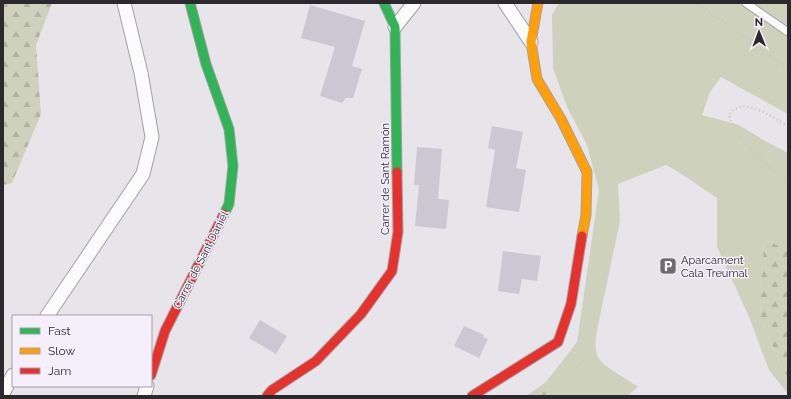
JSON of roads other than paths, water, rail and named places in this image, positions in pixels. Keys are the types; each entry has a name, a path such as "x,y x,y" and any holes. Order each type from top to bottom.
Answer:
{"street":[{"path":"48,315 142,174 152,137 141,73 124,3"},
{"name":"Carrer de Sant Daniel","path":"152,372 165,331 229,204 233,166 229,129 206,64 190,3"},
{"path":"384,3 395,27 414,3"},
{"path":"506,3 531,42"},
{"path":"472,396 558,342 571,304 586,214 587,172 561,119 537,79 531,42 538,3"},
{"name":"Carrer de Sant Ramón","path":"267,396 272,390 316,361 361,314 392,271 398,232 395,27"},
{"path":"3,393 12,377"}],"lane":[{"path":"746,3 788,32"}],"place":[{"name":"Aparcament Cala Treumal","path":"668,266"}]}
